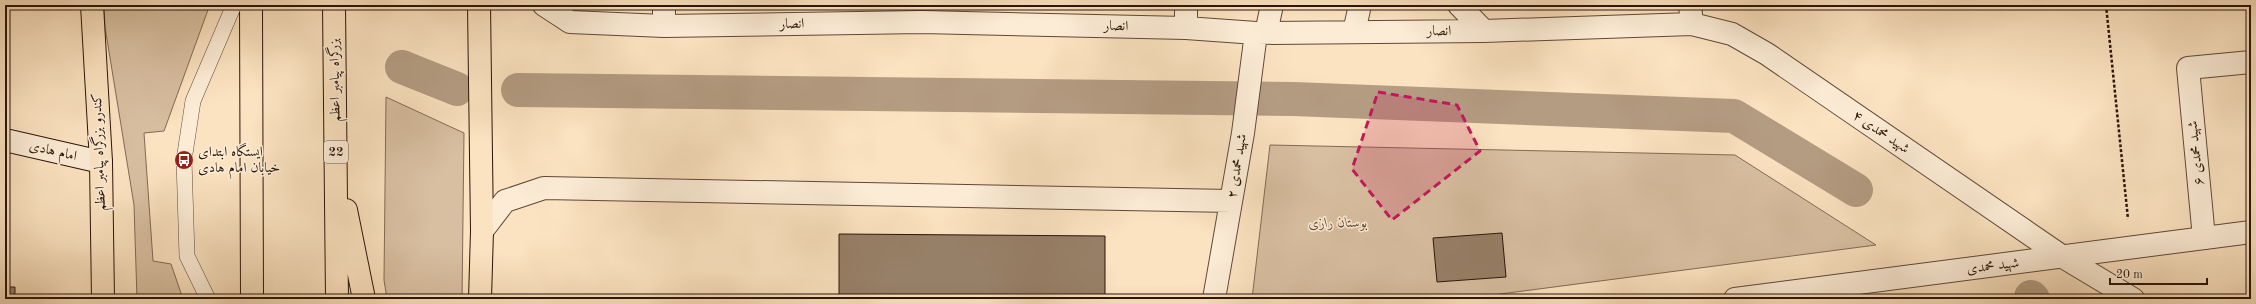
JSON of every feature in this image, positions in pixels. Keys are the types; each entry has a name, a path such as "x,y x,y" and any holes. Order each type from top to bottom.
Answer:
{"highway":[{"name":"کندرو بزرگراه پیامبر اعظم","path":"92,5 101,162 103,299"},
{"path":"251,5 252,299"},
{"name":"بزرگراه پیامبر اعظم","path":"334,5 337,299"},
{"path":"479,5 482,231 480,299"},
{"path":"336,156 364,299"}],"street":[{"name":"انصار","path":"544,5 570,22 664,15 922,14 1261,33 1484,31 1691,14"},
{"path":"1186,5 1186,28"},
{"name":"شهید محمدی ۲","path":"1214,299 1251,72 1261,33 1272,5"},
{"path":"1354,32 1360,5"},
{"path":"1458,5 1484,31"},
{"name":"شهید محمدی ۴","path":"1691,14 1732,34 1767,54 2063,257 2133,299"},
{"name":"شهید محمدی ۶","path":"2204,238 2188,68 2251,62"},
{"name":"امام هادی","path":"5,140 101,162"},
{"path":"482,231 506,201 544,188 1231,201"},
{"name":"شهید محمدی","path":"1735,299 1817,294 2063,257 2251,232"}],"lane":[{"path":"208,299 188,256 184,160 193,101 234,5"}],"path":[{"path":"2106,5 2131,248"}],"highlighted area":[{"path":"1378,92 1457,105 1480,151 1392,220 1352,169"}],"green space":[{"path":"104,5 203,5 209,7 164,131 144,133 153,261 171,264 183,299 137,299 134,205 105,27"},
{"path":"386,97 464,133 462,299 387,299 384,280"},
{"name":"بوستان رازی","path":"1270,145 1735,155 1876,245 1462,299 1252,299"}],"building":[{"path":"1502,233 1506,277 1437,282 1433,238"},
{"path":"839,234 1105,236 1105,299 839,299"},
{"path":"5,287 15,287 15,299 5,299"}],"waterway":[{"path":"402,67 457,89"},
{"path":"518,90 1293,99 1734,116 1856,190"}],"place":[{"name":"ایستگاه ابتدای خیابان امام هادی","path":"184,160"}]}
